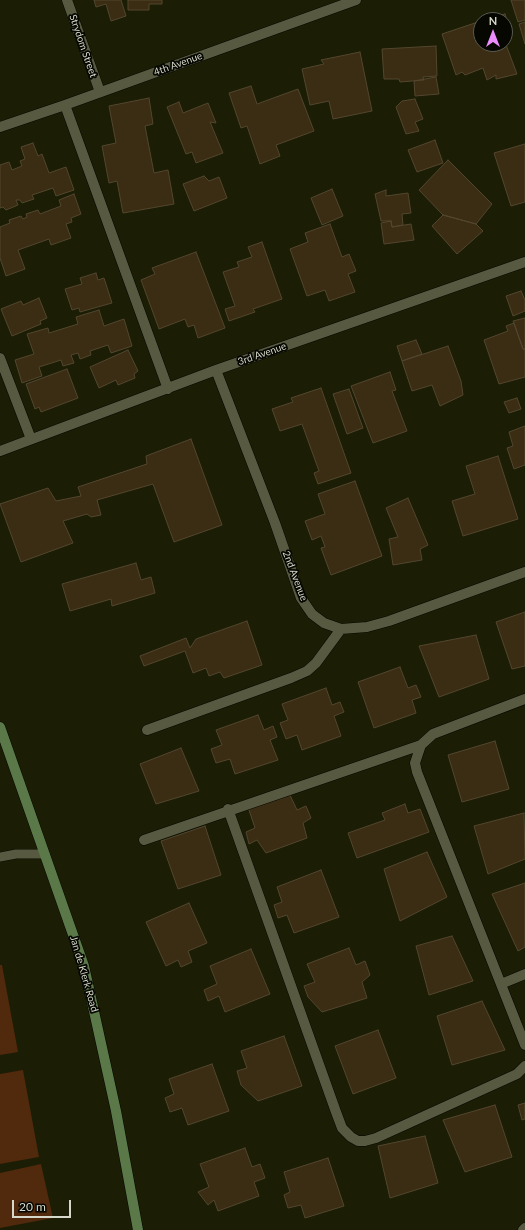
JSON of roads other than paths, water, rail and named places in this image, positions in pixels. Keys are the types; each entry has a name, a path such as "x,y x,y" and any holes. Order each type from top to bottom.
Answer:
{"street":[{"name":"Strydom Street","path":"67,0 100,92"},
{"name":"4th Avenue","path":"0,127 65,106 356,0"},
{"path":"65,106 168,389"},
{"name":"3rd Avenue","path":"0,451 216,370 525,262"},
{"path":"0,358 31,439"},
{"name":"2nd Avenue","path":"216,370 275,523 301,598 317,618 331,626 341,629 367,628 525,572"},
{"path":"147,730 307,671 316,663 341,629"},
{"path":"144,840 228,809 421,744 433,734 525,699"},
{"name":"Jan de Klerk Road","path":"0,727 84,966 116,1111 138,1230"},
{"path":"421,744 415,763 416,772 525,1046"},
{"path":"228,809 336,1112 342,1128 351,1138 358,1141 376,1138 517,1074 525,1066"},
{"path":"501,984 525,974"}],"lane":[{"path":"0,857 16,854 45,854"}]}
